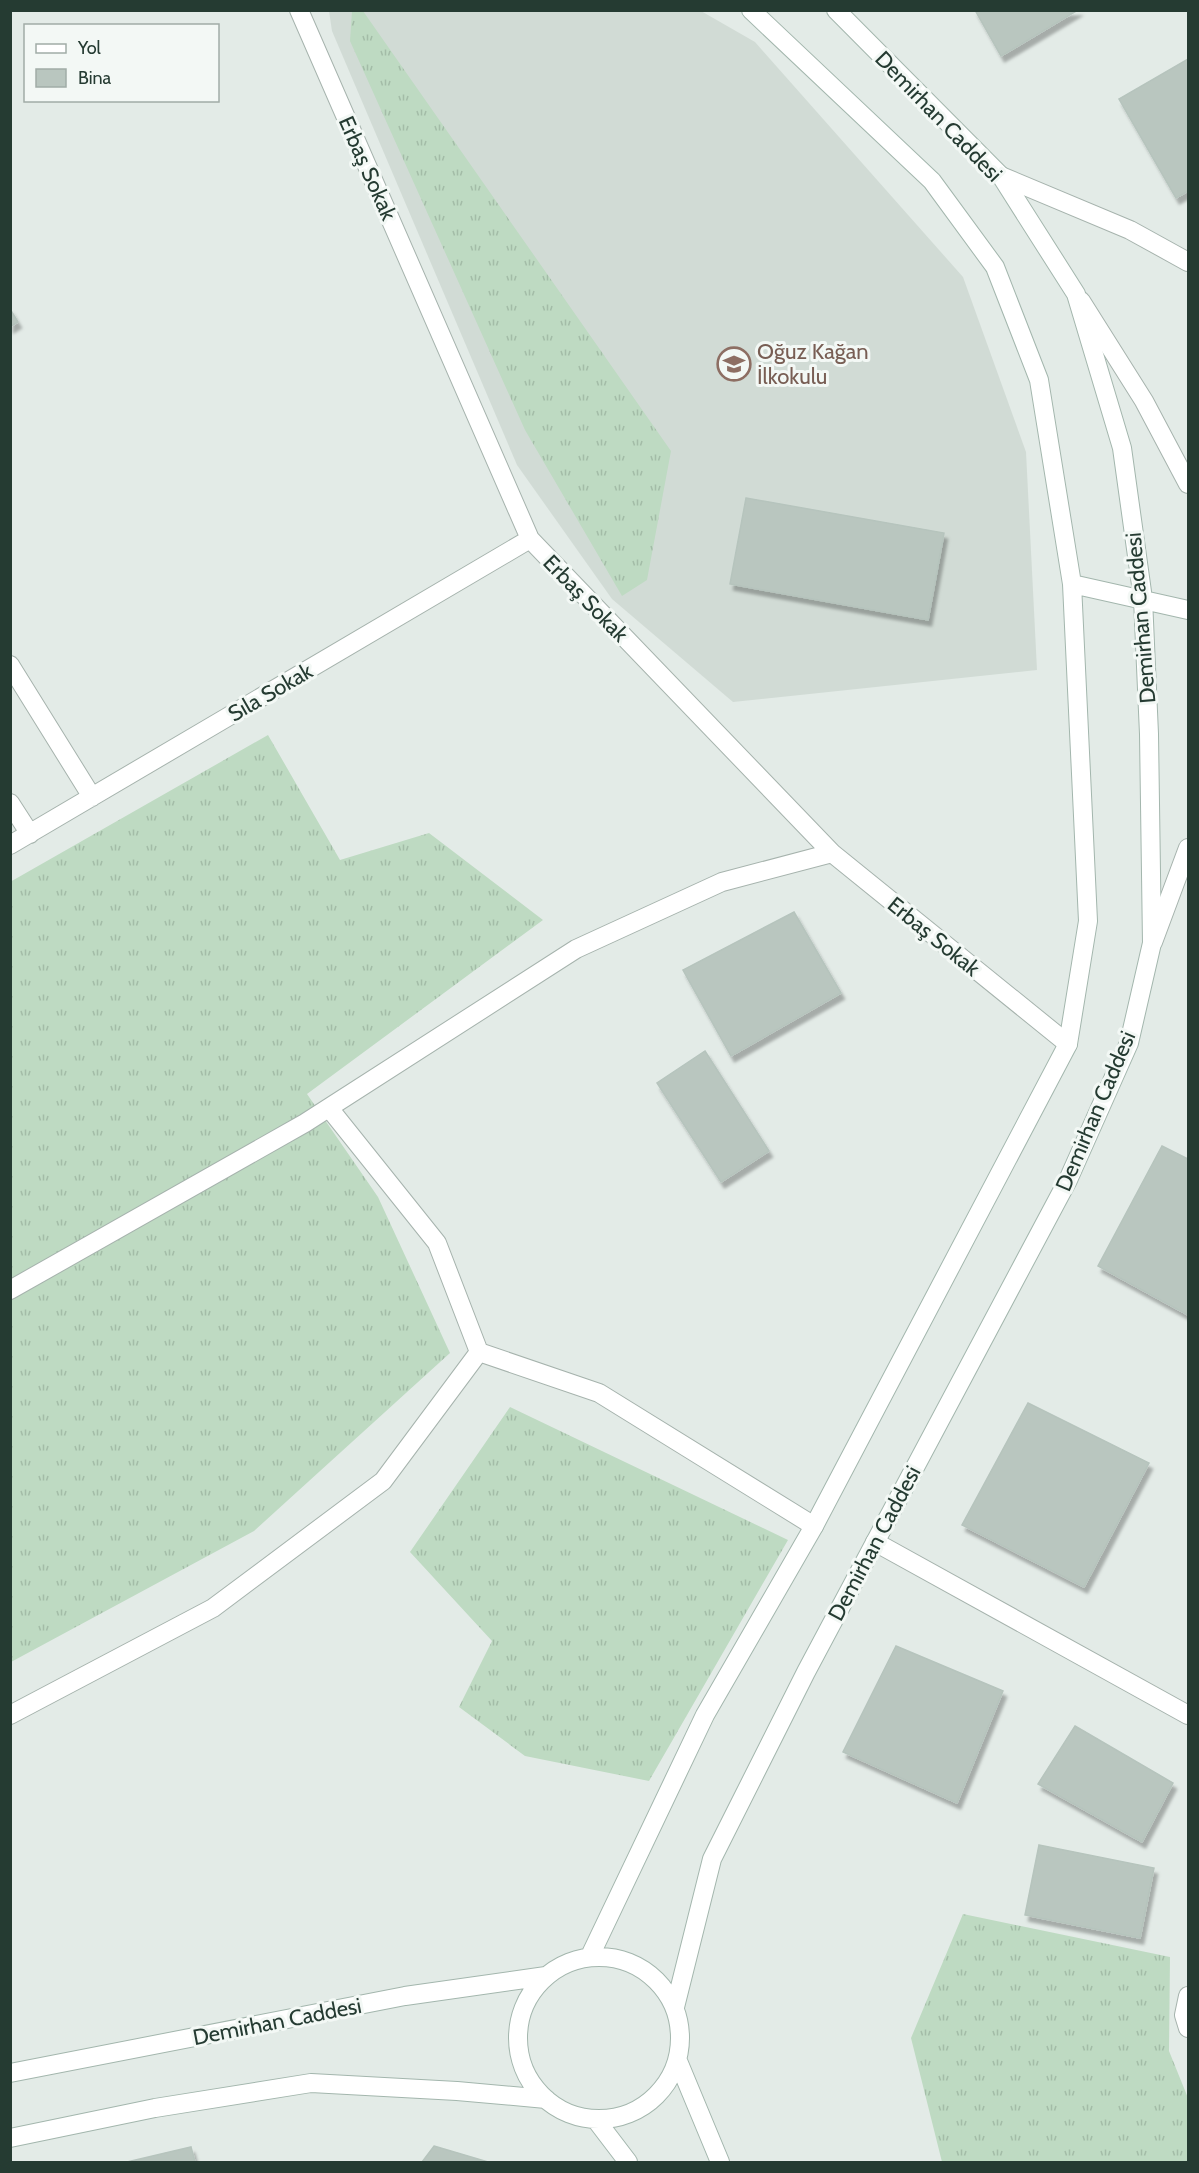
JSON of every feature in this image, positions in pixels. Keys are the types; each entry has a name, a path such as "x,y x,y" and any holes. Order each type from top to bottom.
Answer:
{"main road":[{"name":"Erbaş Sokak","path":"299,10 530,539 832,853 1068,1044"},
{"path":"590,1956 705,1714 814,1526 1068,1044 1088,921 1071,584 1040,380 995,267 932,181 751,10"},
{"name":"Demirhan Caddesi","path":"675,2007 712,1858 806,1672 1068,1180 1129,1043 1152,943 1149,734 1143,599 1122,448 1076,294 1001,176 836,10"},
{"path":"1001,176 1130,230 1188,262"},
{"path":"1076,294 1144,401 1188,484"},
{"name":"Sıla Sokak","path":"10,845 530,539"},
{"path":"1071,584 1188,610"},
{"path":"10,665 92,796"},
{"path":"10,803 30,834"},
{"path":"1152,943 1188,849"},
{"path":"10,1290 305,1123 576,949 722,882 832,853"},
{"path":"329,1108 437,1244 479,1352 599,1393 814,1526"},
{"path":"10,1715 213,1608 382,1481 479,1352"},
{"path":"875,1542 1188,1715"},
{"path":"590,1956 616,1957 641,1967 662,1984 675,2007 681,2034 678,2061 666,2085 647,2104 622,2116 596,2120 569,2114 546,2099 528,2078 519,2052 519,2024 528,1997 546,1976 566,1963 590,1956"},
{"name":"Demirhan Caddesi","path":"10,2073 405,1996 546,1976"},
{"path":"1188,1996 1184,2015 1188,2028"},
{"path":"678,2061 720,2163"},
{"path":"10,2138 154,2108 311,2082 546,2099"},
{"path":"596,2120 628,2163"}],"shaded area":[{"name":"Oğuz Kağan İlkokulu","path":"329,11 701,11 755,42 963,277 1026,452 1037,670 733,702 612,599 517,465 332,31"}],"green space":[{"path":"352,11 363,11 671,451 647,580 622,596 525,430 350,41"},
{"path":"268,735 340,860 429,833 543,920 307,1094 378,1197 450,1353 254,1531 11,1662 10,882"},
{"path":"510,1407 788,1540 649,1781 525,1756 459,1707 492,1641 410,1552"},
{"path":"963,1914 1170,1957 1169,2051 1188,2098 1188,2162 942,2162 911,2038"}],"building":[{"path":"975,10 1078,10 1001,56"},
{"path":"1188,59 1188,191 1176,198 1119,99"},
{"path":"10,309 18,322 10,327"},
{"path":"746,498 944,533 928,620 730,584"},
{"path":"794,912 841,993 731,1056 683,970"},
{"path":"705,1051 769,1151 721,1182 657,1083"},
{"path":"1162,1146 1188,1159 1188,1315 1098,1266"},
{"path":"1028,1403 1149,1463 1084,1587 962,1525"},
{"path":"896,1646 1003,1691 957,1803 843,1752"},
{"path":"1075,1726 1173,1783 1142,1842 1038,1784"},
{"path":"1039,1845 1154,1868 1140,1938 1025,1915"},
{"path":"434,2146 488,2162 422,2162"},
{"path":"191,2147 195,2162 127,2162"}],"place":[{"name":"Oğuz Kağan İlkokulu","path":"734,364"}]}
